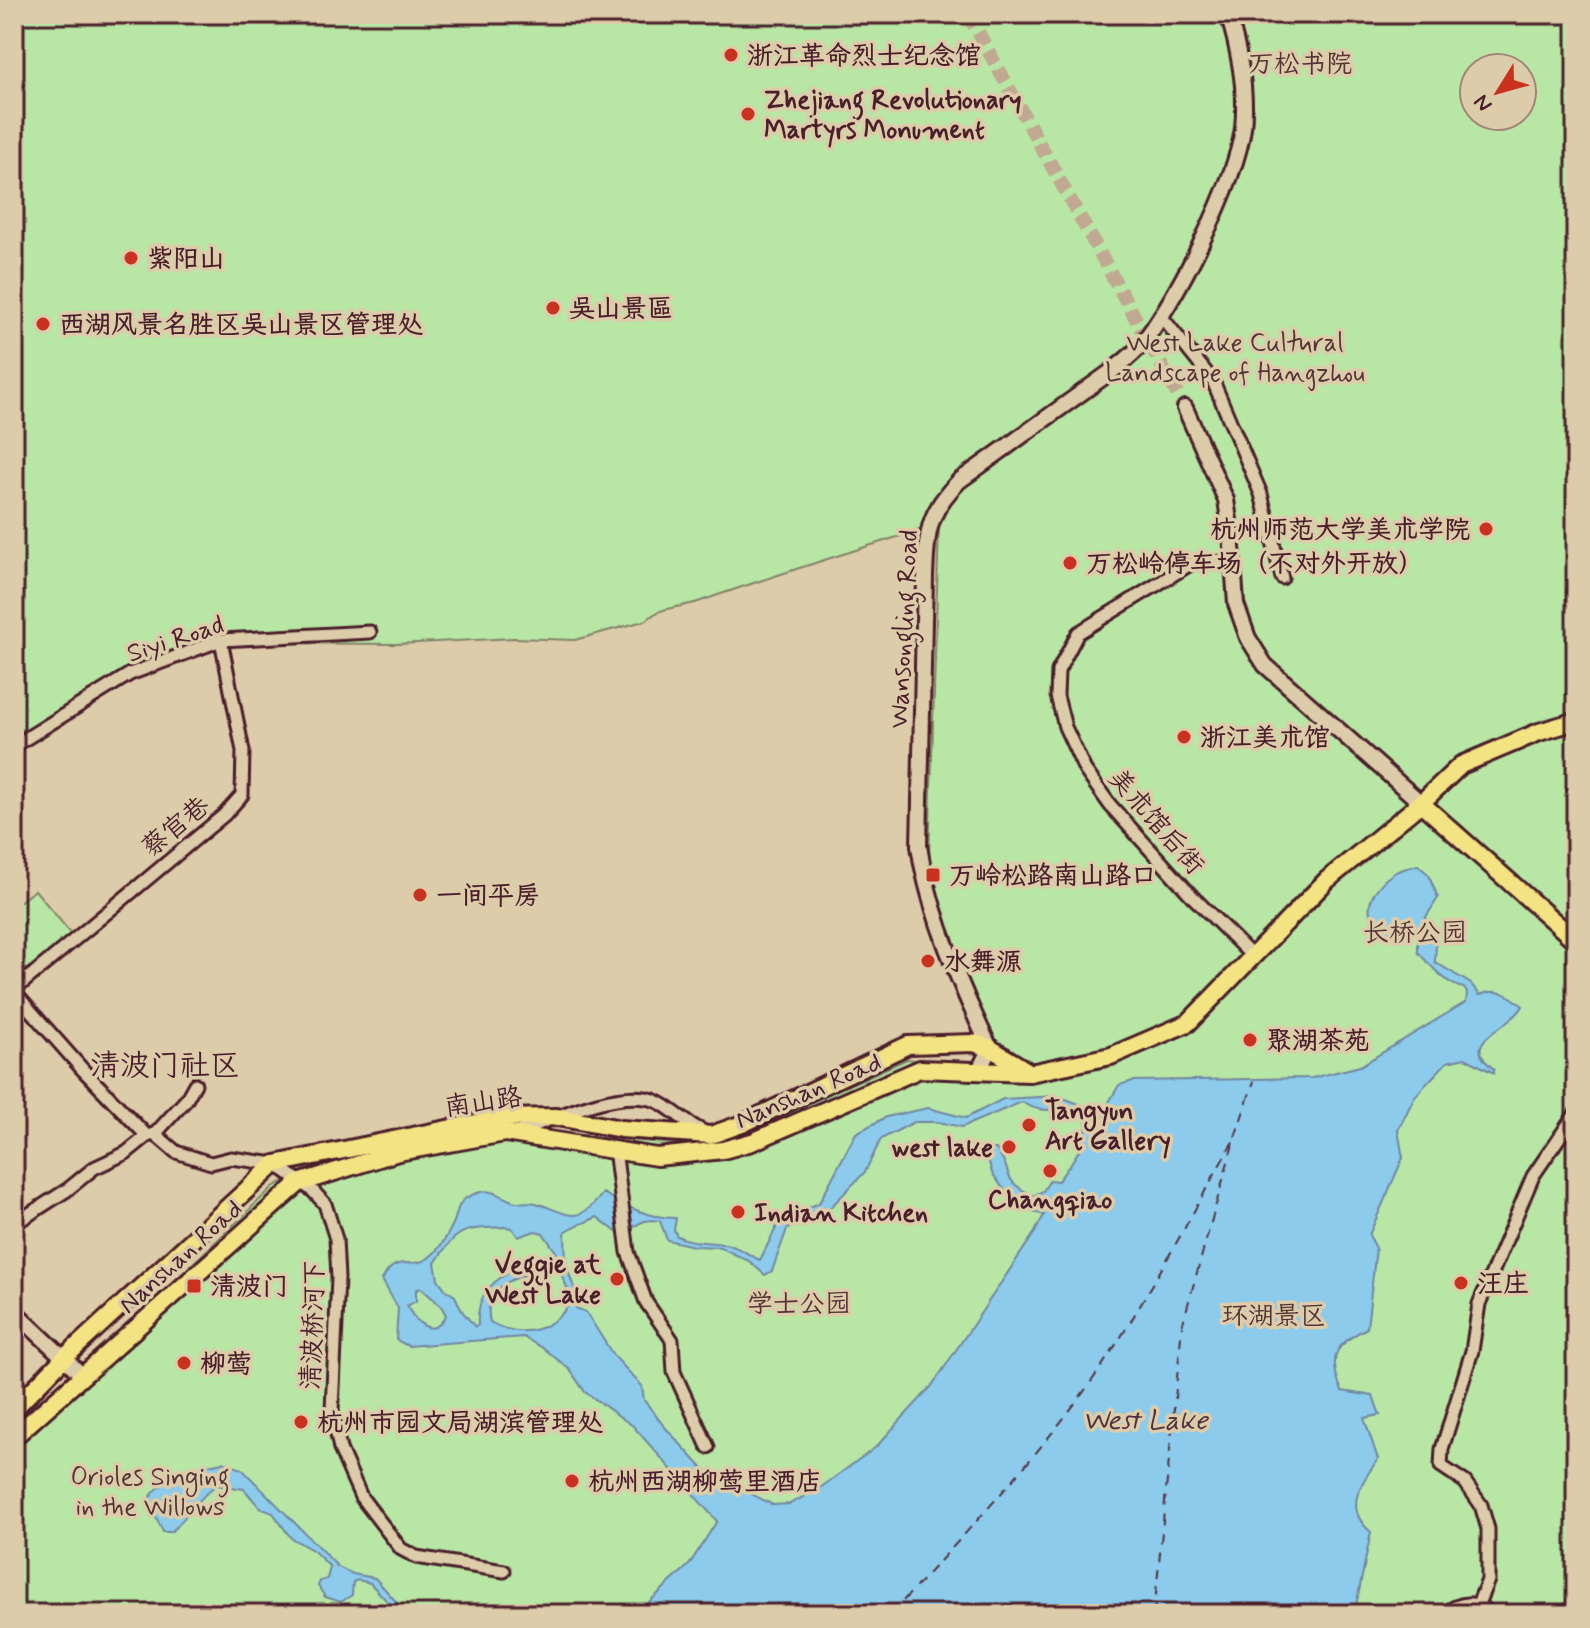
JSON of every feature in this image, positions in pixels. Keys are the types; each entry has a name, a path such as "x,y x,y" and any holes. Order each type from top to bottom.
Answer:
{"main road":[{"name":"Nanshan Road","path":"14,1437 299,1183 398,1152 505,1133 657,1157 723,1150 752,1142 920,1069 1030,1073 1111,1056 1188,1023 1327,880 1421,803 1461,765 1539,732 1576,721"},
{"path":"1421,803 1576,941"},
{"name":"南山路","path":"275,1164 501,1118 557,1117 621,1129 711,1135 742,1124 908,1045 974,1043 990,1048 1030,1073"},
{"path":"14,1409 64,1358 275,1164"}],"street":[{"name":"Wansongling Road","path":"990,1048 969,1004 932,903 919,846 925,576 929,532 934,512 959,481 1116,368 1137,350 1161,316 1208,224 1240,144 1244,114 1241,81 1235,36 1228,14"},
{"path":"1161,316 1213,381 1261,494 1282,578"},
{"path":"1185,408 1226,500 1236,604 1248,638 1265,665 1421,803"},
{"name":"美术馆后街","path":"1232,562 1192,563 1078,633 1058,671 1057,696 1065,727 1085,770 1110,805 1192,896 1253,957"},
{"name":"Siyi Road","path":"14,746 130,674 221,640 370,632"},
{"name":"蔡官巷","path":"14,991 224,815 242,795 243,751 221,640"},
{"path":"14,991 84,1071 151,1135 176,1152 211,1163 231,1158 275,1164"},
{"path":"979,1070 990,1048"},
{"path":"14,1224 67,1190 94,1168 126,1153 151,1135 186,1100 195,1084"},
{"path":"514,1134 557,1117 633,1096 656,1101 687,1124 711,1135"},
{"path":"1478,1604 1488,1580 1488,1529 1481,1505 1465,1482 1441,1466 1442,1449 1472,1351 1479,1304 1533,1176 1576,1113"},
{"path":"615,1149 628,1252 646,1302 672,1340 674,1372 708,1447"},
{"name":"清波桥河下","path":"275,1164 312,1190 325,1204 336,1239 338,1278 332,1410 340,1449 361,1497 401,1549 416,1557 504,1571"},
{"path":"14,1311 83,1376"},
{"path":"1444,1614 1455,1606 1478,1604 1490,1614"}],"green space":[{"name":"West Lake Cultural Landscape of Hangzhou","path":"14,14 1576,14 1576,1614 14,1614 14,1434 273,1187 316,1163 492,1127 695,1146 725,1140 907,1059 1003,1071 969,995 942,915 929,856 939,524 698,602 664,610 647,620 575,640 514,638 397,644 247,643 203,646 152,663 14,749"},
{"path":"35,890 73,936 16,984 14,906"}],"water":[{"name":"West Lake","path":"1418,865 1429,875 1438,898 1421,925 1436,945 1435,962 1471,984 1480,995 1503,993 1523,1006 1483,1042 1480,1050 1494,1073 1465,1058 1447,1062 1415,1096 1398,1130 1403,1158 1369,1235 1376,1248 1367,1328 1341,1346 1335,1360 1342,1391 1373,1396 1380,1415 1364,1418 1378,1459 1357,1496 1357,1514 1371,1532 1355,1611 1335,1610 1333,1614 636,1614 689,1565 717,1521 633,1426 585,1392 570,1370 546,1350 523,1337 408,1346 396,1340 398,1308 382,1280 393,1266 418,1262 432,1255 455,1221 460,1203 480,1192 490,1192 515,1202 536,1203 572,1215 586,1210 603,1193 638,1211 676,1218 674,1230 677,1236 729,1245 760,1260 783,1214 795,1214 819,1203 856,1133 886,1117 928,1108 966,1118 1003,1099 1058,1096 1082,1105 1099,1119 1119,1085 1133,1081 1312,1078 1360,1066 1466,1002 1464,988 1446,979 1418,952 1418,932 1413,923 1399,937 1385,932 1372,918 1372,897 1382,883 1394,873","holes":["1022,1102 1043,1110 1080,1109 1087,1127 1081,1146 1058,1181 1050,1180 1043,1191 1033,1196 1011,1179 996,1149 985,1149 992,1173 1015,1205 1044,1215 932,1386 876,1447 820,1488 790,1504 773,1505 703,1469 644,1400 642,1386 613,1355 586,1312 576,1308 577,1296 566,1265 565,1232 597,1217 619,1234 642,1222 660,1221 667,1240 694,1246 720,1247 749,1261 765,1275 772,1271 787,1229 828,1210 865,1172 881,1139 914,1122 938,1122 962,1127","512,1228 518,1237 535,1231 543,1233 558,1255 554,1262 512,1271 491,1286 483,1297 475,1327 455,1296 438,1279 435,1263 456,1237 470,1230","548,1268 559,1269 572,1299 557,1319 537,1329 514,1330 490,1322 491,1299 497,1290 515,1278","421,1288 441,1306 446,1315 436,1327 430,1328 420,1323 407,1306 416,1301 416,1290"]},
{"path":"223,1462 242,1469 338,1567 353,1574 375,1578 407,1614 399,1614 370,1583 358,1580 353,1582 352,1595 341,1602 325,1597 318,1586 320,1581 327,1579 330,1567 314,1551 291,1538 273,1513 260,1508 244,1489 216,1485 171,1532 163,1532 148,1500 155,1491 181,1473"}],"ferry route":[{"path":"1235,1137 1254,1081"},
{"path":"891,1614 1021,1470 1093,1379 1149,1290 1235,1138"},
{"path":"1154,1614 1182,1326 1233,1144"}],"tunnel":[{"path":"968,14 1185,408"}],"place":[{"name":"浙江革命烈士纪念馆","path":"731,55"},
{"name":"Zhejiang Revolutionary Martyrs Monument","path":"748,114"},
{"name":"紫阳山","path":"131,258"},
{"name":"吳山景區","path":"553,308"},
{"name":"西湖风景名胜区吴山景区管理处","path":"43,324"},
{"name":"杭州师范大学美术学院","path":"1486,529"},
{"name":"万松岭停车场（不对外开放）","path":"1070,563"},
{"name":"浙江美术馆","path":"1184,737"},
{"name":"万岭松路南山路口","path":"933,875"},
{"name":"一间平房","path":"420,895"},
{"name":"水舞源","path":"928,961"},
{"name":"聚湖茶苑","path":"1250,1040"},
{"name":"Tangyun Art Gallery","path":"1029,1125"},
{"name":"west lake","path":"1009,1147"},
{"name":"Changqiao","path":"1050,1171"},
{"name":"Indian Kitchen","path":"738,1212"},
{"name":"Veggie at West Lake","path":"617,1279"},
{"name":"汪庄","path":"1461,1283"},
{"name":"清波门","path":"194,1286"},
{"name":"柳莺","path":"184,1363"},
{"name":"杭州市园文局湖滨管理处","path":"301,1422"},
{"name":"杭州西湖柳莺里酒店","path":"572,1481"}],"district":[{"name":"清波门社区","path":"165,1065"}],"park label":[{"name":"万松书院","path":"1300,63"},
{"name":"长桥公园","path":"1415,932"},
{"name":"学士公园","path":"799,1303"},
{"name":"环湖景区","path":"1274,1315"},
{"name":"Orioles Singing in the Willows","path":"150,1491"}]}
